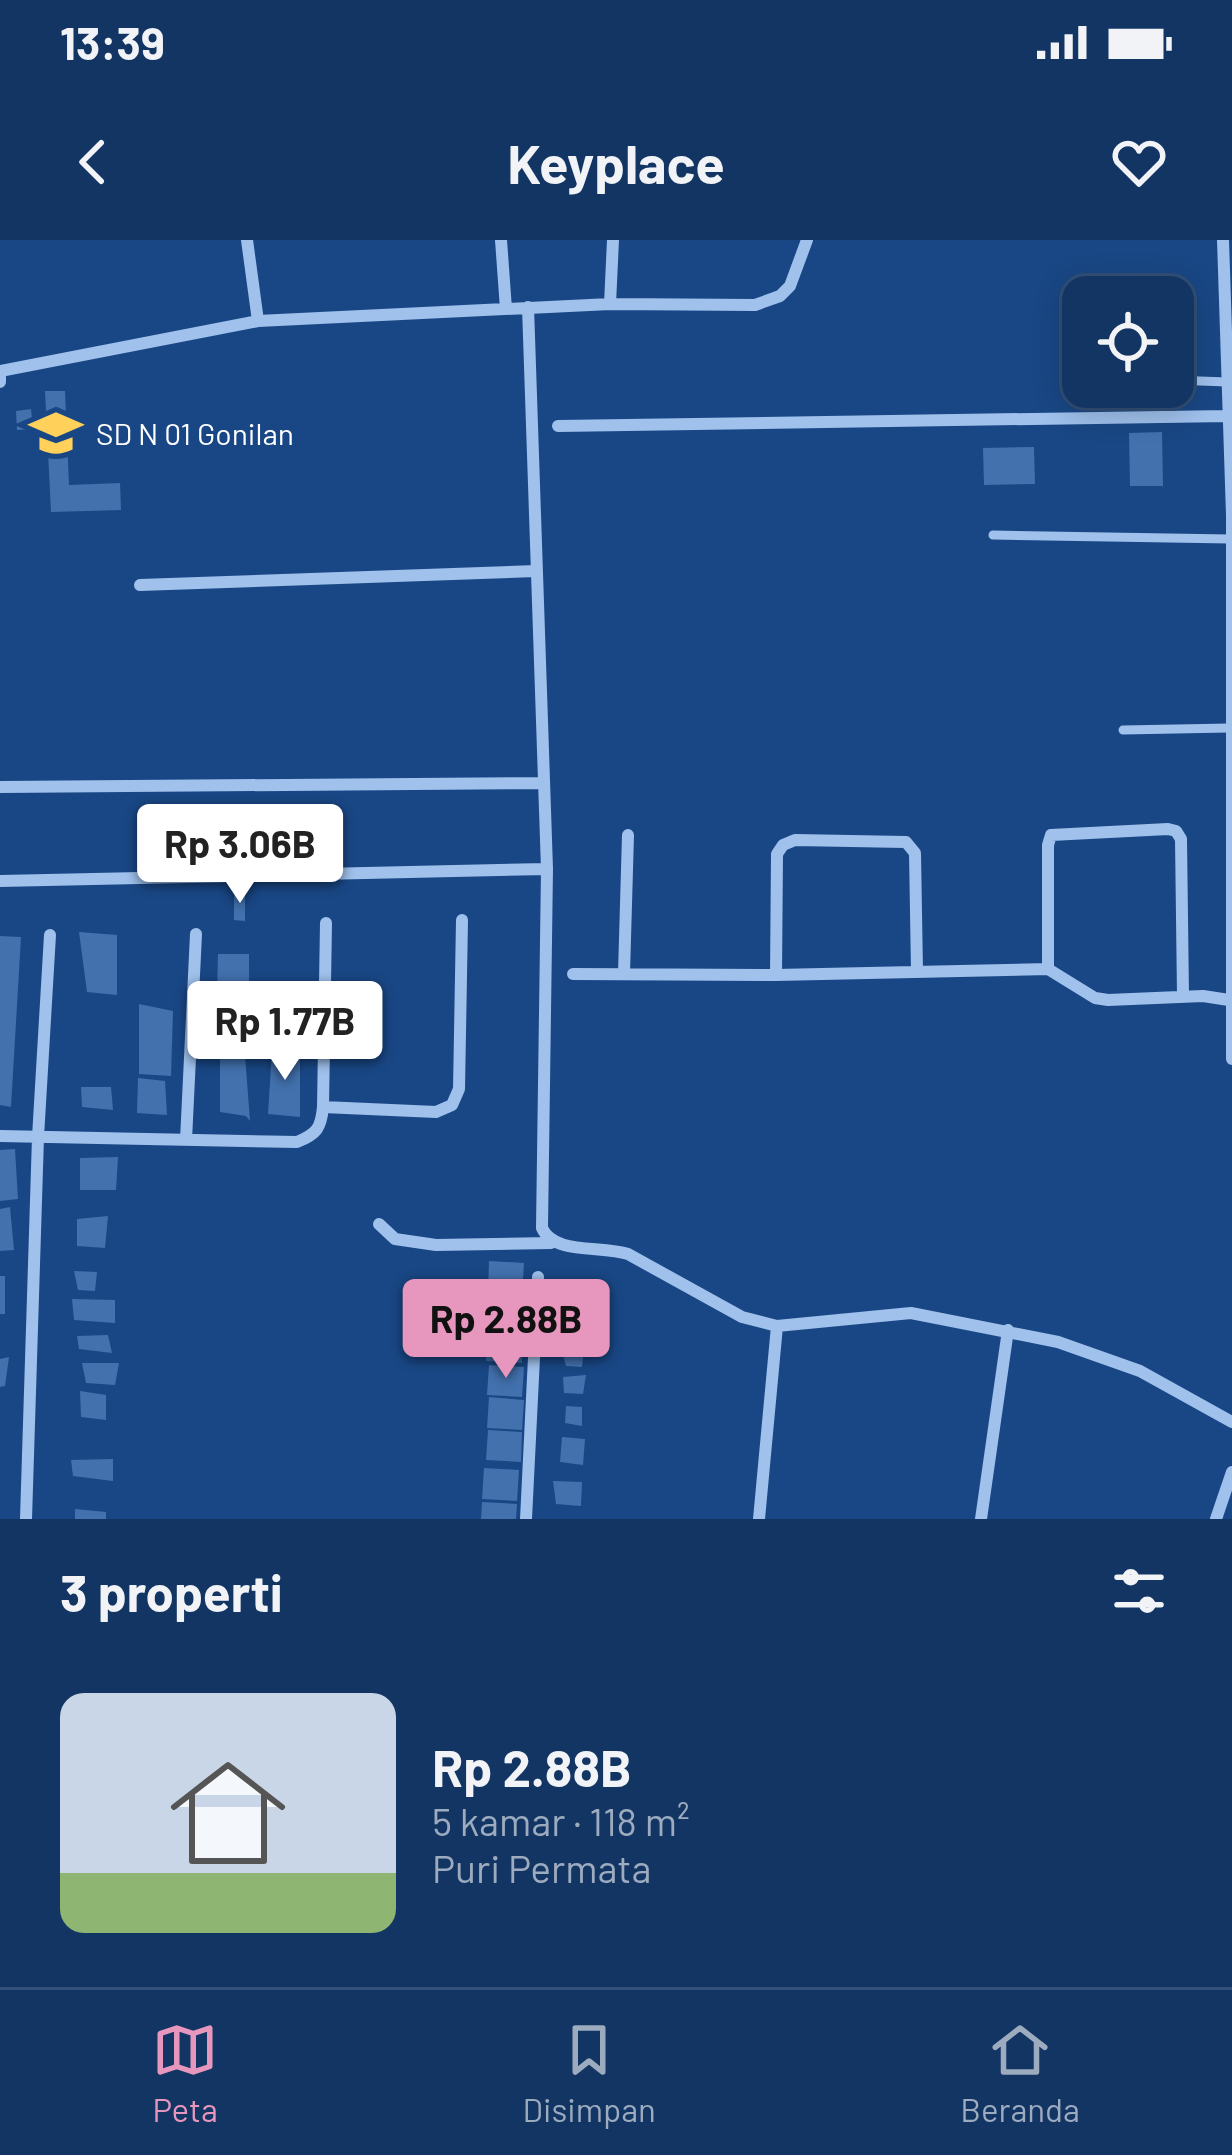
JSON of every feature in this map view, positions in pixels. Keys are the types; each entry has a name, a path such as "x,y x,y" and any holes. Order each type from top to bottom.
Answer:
{"street":[{"path":"247,240 258,321"},
{"path":"502,240 506,309"},
{"path":"610,304 613,240"},
{"path":"0,382 0,371 258,321 610,304 755,305 770,302 790,286 807,240"},
{"path":"1223,240 1232,515 1232,1059"},
{"path":"528,308 547,869 542,1228 551,1243"},
{"path":"558,426 1227,416"},
{"path":"140,585 536,571"},
{"path":"0,787 543,783"},
{"path":"1048,968 1051,835 1168,829 1180,839 1183,997"},
{"path":"624,973 628,835"},
{"path":"776,975 777,854 795,840 907,842 915,853 917,971"},
{"path":"0,881 547,869"},
{"path":"323,1107 436,1112 452,1105 459,1089 462,920"},
{"path":"0,1136 297,1142 314,1136 322,1127 326,923"},
{"path":"186,1140 196,934"},
{"path":"26,1519 38,1137 50,935"},
{"path":"573,974 1048,968 1095,998 1229,1000"},
{"path":"379,1223 395,1239 436,1245 551,1243 609,1248 742,1317 777,1326 911,1313 1008,1330 1140,1371 1232,1422"},
{"path":"526,1519 538,1277"},
{"path":"759,1519 777,1326"},
{"path":"981,1519 1008,1330"},
{"path":"1216,1519 1232,1472"}],"lane":[{"path":"1194,381 1227,382"},
{"path":"993,535 1230,539"},
{"path":"1123,730 1229,728"}],"building":[{"path":"45,391 65,391 69,485 120,483 121,510 51,512"},
{"path":"31,409 33,429 17,430 16,411"},
{"path":"1162,432 1163,486 1130,486 1129,433"},
{"path":"1034,447 1035,484 984,485 983,448"},
{"path":"245,891 245,921 234,920 234,893"},
{"path":"79,932 117,935 117,995 87,992"},
{"path":"0,936 21,937 11,1107 0,1105"},
{"path":"218,954 249,954 249,996 217,992"},
{"path":"270,986 300,987 305,1041 274,1041"},
{"path":"139,1004 173,1011 171,1076 139,1074"},
{"path":"300,1049 300,1117 268,1114 272,1050"},
{"path":"220,1053 245,1055 250,1121 246,1116 220,1112"},
{"path":"138,1078 165,1081 167,1115 137,1113"},
{"path":"81,1087 111,1087 113,1110 82,1107"},
{"path":"15,1149 18,1199 0,1201 0,1150"},
{"path":"118,1157 116,1190 80,1190 80,1158"},
{"path":"10,1207 14,1250 0,1251 0,1209"},
{"path":"108,1216 105,1248 77,1246 77,1219"},
{"path":"489,1261 524,1263 522,1294 488,1292"},
{"path":"74,1271 97,1272 95,1291 78,1290"},
{"path":"0,1276 5,1276 5,1314 0,1314"},
{"path":"561,1283 581,1290 582,1308 565,1308"},
{"path":"490,1296 525,1298 523,1329 488,1327"},
{"path":"72,1299 115,1300 115,1323 74,1320"},
{"path":"566,1316 584,1319 583,1340 567,1337"},
{"path":"488,1331 523,1333 522,1363 486,1361"},
{"path":"108,1335 112,1353 79,1349 77,1336"},
{"path":"560,1345 584,1348 582,1367 566,1366"},
{"path":"9,1357 5,1386 0,1387 0,1359"},
{"path":"82,1363 119,1363 115,1385 86,1383"},
{"path":"489,1365 524,1367 522,1397 487,1395"},
{"path":"586,1375 583,1394 564,1393 563,1377"},
{"path":"80,1391 106,1395 106,1420 81,1417"},
{"path":"489,1397 524,1400 522,1430 487,1428"},
{"path":"566,1406 582,1407 582,1426 565,1423"},
{"path":"488,1430 522,1432 521,1462 486,1460"},
{"path":"562,1437 585,1439 583,1465 560,1462"},
{"path":"113,1459 113,1481 73,1476 71,1460"},
{"path":"484,1468 519,1470 517,1501 482,1499"},
{"path":"553,1481 582,1482 581,1506 556,1504"},
{"path":"482,1502 517,1504 516,1519 481,1519"},
{"path":"75,1509 106,1512 106,1519 75,1519"}],"place":[{"name":"SD N 01 Gonilan","path":"56,433"}]}
